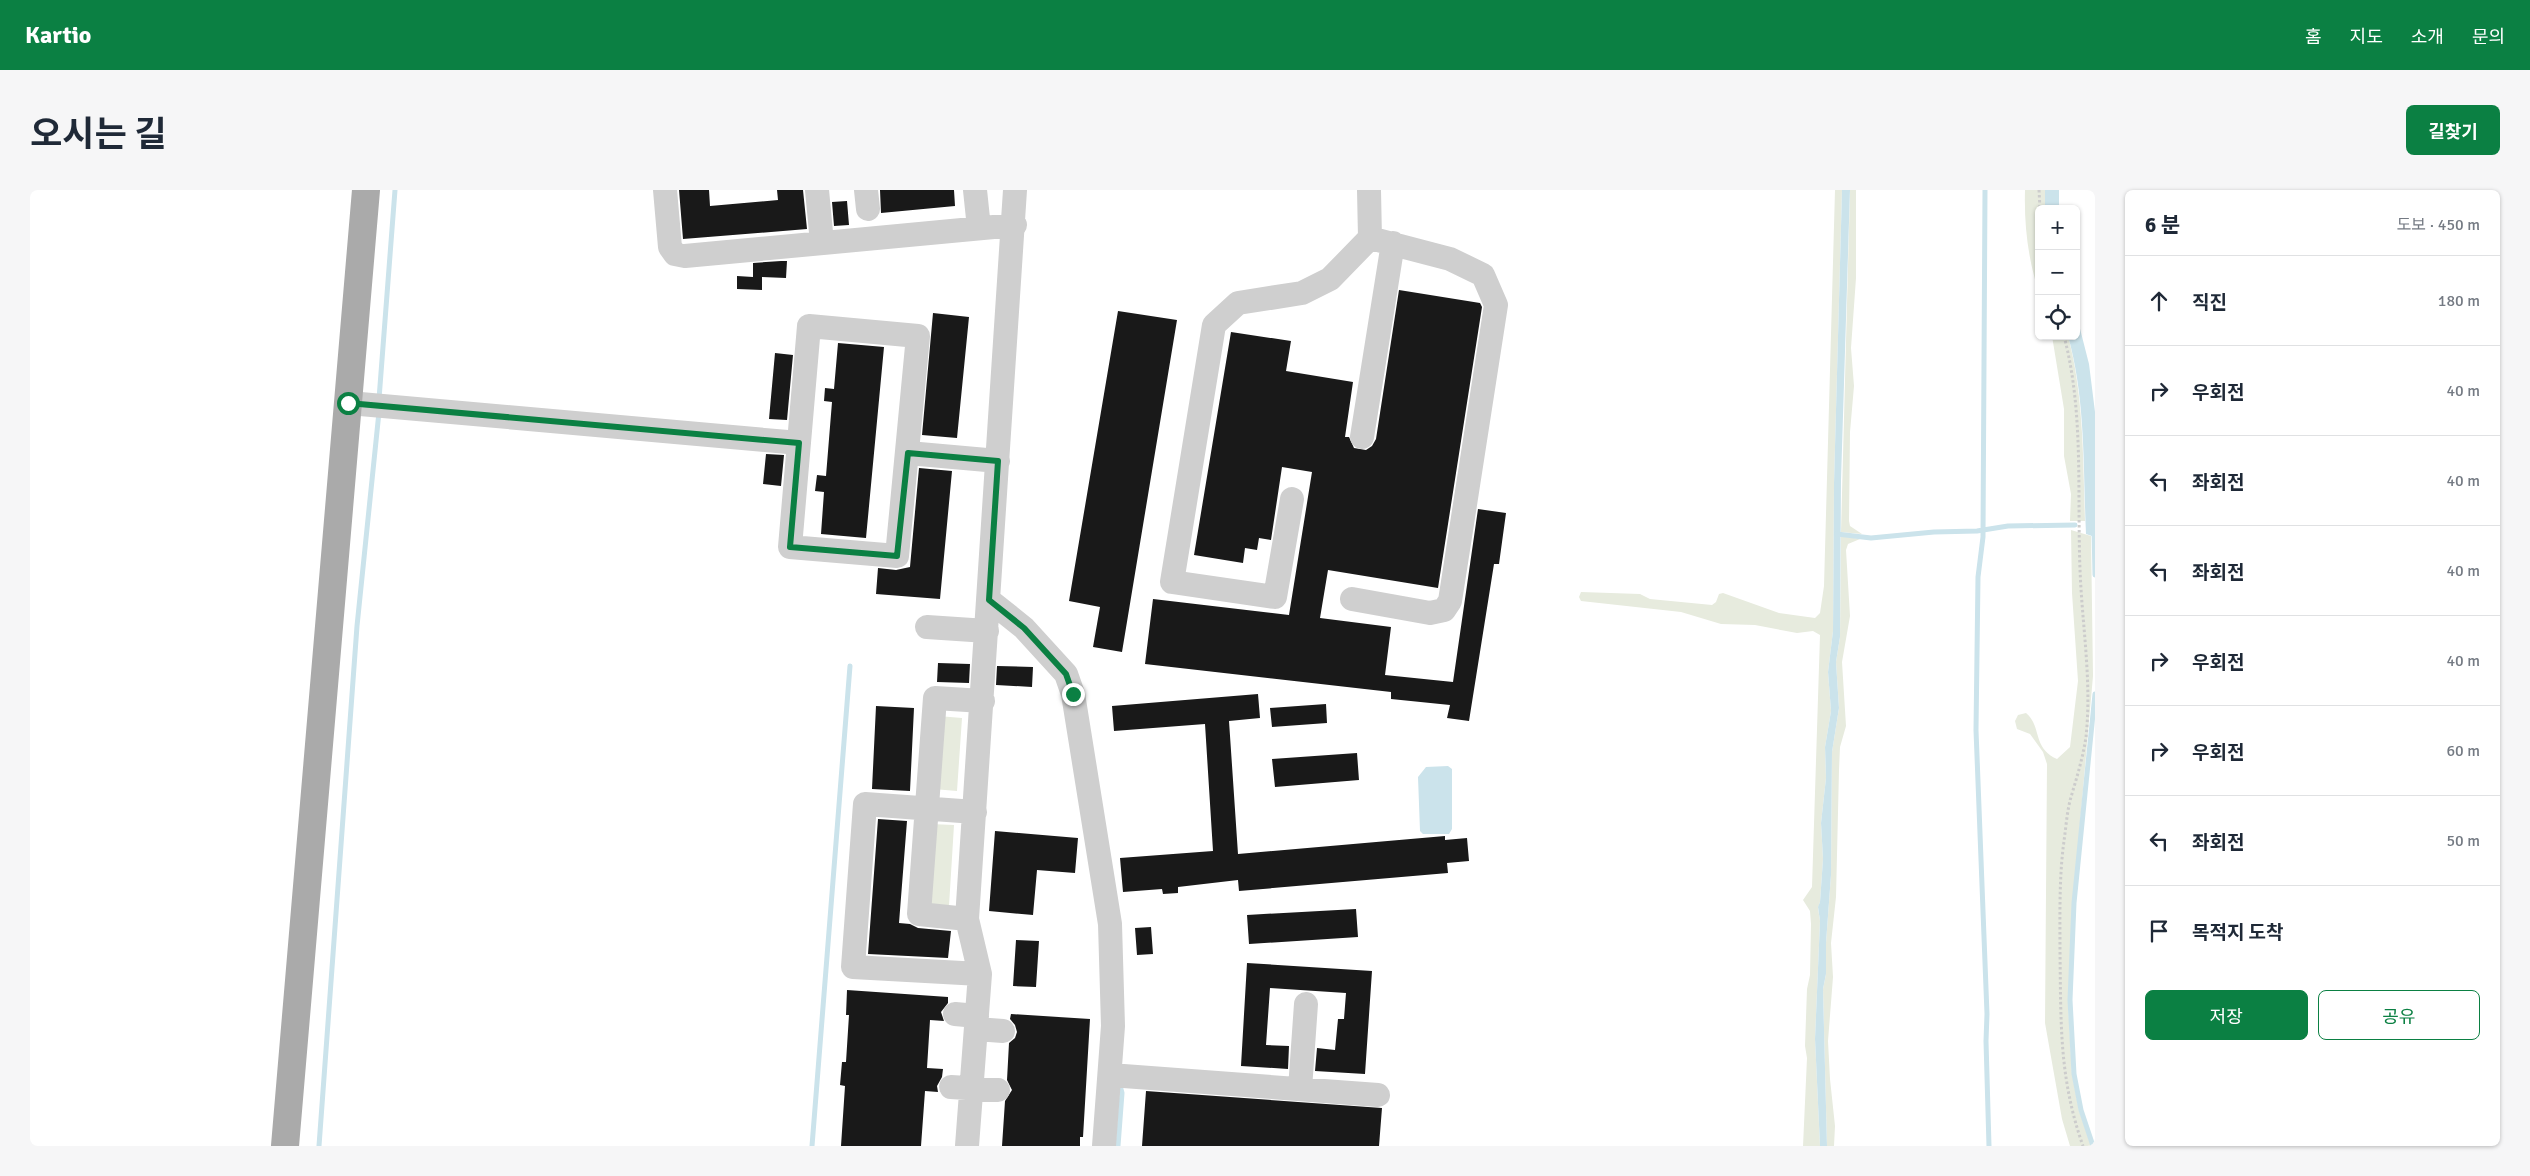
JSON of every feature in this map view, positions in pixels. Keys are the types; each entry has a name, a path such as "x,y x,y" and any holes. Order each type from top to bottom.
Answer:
{"main road":[{"path":"285,1146 366,190"}],"street":[{"path":"665,190 670,247 674,254 685,256 1015,224"},
{"path":"817,190 822,243"},
{"path":"976,190 979,228"},
{"path":"968,1146 961,1088 969,1020 980,974 967,919 1015,224 1015,190"},
{"path":"1292,499 1275,597 1172,582 1214,325 1238,303 1302,293 1330,279 1370,238 1369,190"},
{"path":"1352,599 1430,613 1444,610 1450,601 1496,305 1483,275 1450,259 1370,238"},
{"path":"1362,437 1393,243"},
{"path":"809,326 918,336 908,453 897,556 790,547 809,326"},
{"path":"348,403 799,443"},
{"path":"908,453 998,461"},
{"path":"989,600 1024,628 1066,674 1073,694 1110,924 1113,1026 1104,1146"},
{"path":"927,627 987,631"},
{"path":"967,919 919,914 935,698 982,700"},
{"path":"975,812 865,804 853,967 980,974"},
{"path":"1300,1089 1306,1004"},
{"path":"969,1020 1003,1031"},
{"path":"1110,1075 1378,1095"},
{"path":"961,1088 998,1090"}],"path":[{"path":"2039,190 2040,205"},
{"path":"2065,340 2076,411 2081,514 2080,566 2088,694 2085,738 2071,798 2064,844 2060,910 2062,1058 2072,1115 2083,1146"}],"shaded area":[{"path":"1835,190 1842,190 1834,483 1833,631 1828,672 1831,711 1825,747 1826,778 1821,823 1823,859 1818,908 1820,921 1815,1039 1820,1146 1803,1146 1807,1058 1805,1046 1807,989 1810,975 1811,924 1810,911 1803,900 1812,887 1820,635 1813,631 1797,633 1755,625 1721,624 1681,612 1581,601 1579,597 1581,592 1640,594 1650,599 1712,605 1716,602 1719,594 1723,593 1779,613 1815,618 1820,613 1824,586"},
{"path":"1850,190 1856,190 1856,278 1851,348 1854,386 1850,432 1849,521 1850,526 1862,534 1841,532"},
{"path":"2025,190 2045,190 2045,205 2035,205 2035,279 2032,268 2025,217"},
{"path":"2053,340 2069,340 2073,359 2082,428 2085,521 2070,521 2071,494 2064,456 2064,409"},
{"path":"2071,530 2091,536 2093,676 2073,903 2068,1002 2072,1074 2079,1110 2091,1146 2070,1146 2062,1119 2045,1023 2047,764 2043,752 2030,734 2017,729 2015,721 2018,715 2026,713 2034,724 2044,749 2057,759 2070,747 2078,681 2072,593"},
{"path":"1841,536 1860,539 1848,544 1846,550 1850,616 1842,662 1846,726 1840,747 1836,897 1831,943 1833,977 1828,1041 1835,1126 1834,1146 1827,1146 1823,989 1826,974 1826,943 1831,875 1832,752 1839,708 1836,662 1840,637"},
{"path":"938,716 962,718 957,791 933,789"},
{"path":"930,824 954,825 949,906 924,904"}],"water":[{"path":"1842,190 1850,190 1841,480 1840,637 1836,662 1839,708 1832,752 1831,875 1826,943 1826,974 1823,989 1827,1146 1820,1146 1815,1039 1820,921 1818,907 1823,859 1821,823 1826,778 1825,747 1831,711 1828,672 1833,631 1834,483"},
{"path":"2045,190 2059,190 2059,205 2045,205"},
{"path":"2080,329 2089,364 2095,412 2095,537 2086,534 2081,409 2069,340 2080,340"},
{"path":"1448,766 1452,769 1452,829 1449,834 1423,834 1420,831 1418,777 1426,767"}],"building":[{"path":"679,190 709,190 710,206 778,200 777,190 803,190 807,229 683,239"},
{"path":"880,190 954,190 955,206 881,213"},
{"path":"847,201 849,225 834,226 832,202"},
{"path":"787,261 786,278 762,277 762,290 737,289 737,276 753,277 753,263"},
{"path":"1399,290 1480,303 1482,307 1438,588 1328,570 1320,618 1391,627 1385,675 1453,682 1478,509 1506,513 1499,564 1494,564 1469,721 1447,718 1450,705 1391,699 1391,692 1145,664 1153,599 1289,615 1312,472 1282,467 1271,540 1259,538 1257,550 1245,548 1243,563 1194,555 1231,332 1291,341 1286,371 1353,382 1345,437 1349,437 1354,448 1366,450 1372,446 1376,439"},
{"path":"1118,311 1177,320 1122,652 1093,647 1100,607 1069,601"},
{"path":"933,313 969,317 957,438 922,435"},
{"path":"838,343 884,347 866,538 821,534 824,492 815,491 817,475 826,476 832,402 824,401 825,388 834,389"},
{"path":"775,353 793,355 787,420 769,419"},
{"path":"766,454 784,455 781,486 763,484"},
{"path":"919,468 952,471 940,599 876,594 878,568 896,570 910,567"},
{"path":"938,663 970,664 969,683 937,682"},
{"path":"997,666 1033,667 1032,687 996,685"},
{"path":"1258,694 1260,718 1229,721 1238,854 1445,836 1445,840 1467,838 1469,861 1447,863 1448,873 1239,891 1238,880 1178,887 1178,893 1163,894 1162,889 1123,892 1120,858 1213,851 1205,724 1114,731 1112,706"},
{"path":"1326,704 1327,723 1272,727 1270,708"},
{"path":"876,706 914,708 910,791 872,789"},
{"path":"1357,753 1359,780 1275,787 1272,759"},
{"path":"878,819 907,821 899,923 910,924 918,928 951,931 948,958 868,954"},
{"path":"995,831 1078,838 1075,873 1037,870 1033,915 989,911"},
{"path":"1356,909 1358,937 1249,944 1247,915"},
{"path":"1151,927 1153,954 1137,955 1135,928"},
{"path":"1016,940 1039,941 1036,987 1013,986"},
{"path":"1247,963 1372,971 1365,1074 1315,1071 1317,1048 1335,1050 1338,1019 1344,1019 1346,993 1270,988 1266,1045 1289,1046 1288,1069 1241,1066"},
{"path":"847,990 948,997 948,1003 941,1012 944,1021 930,1020 927,1068 943,1069 942,1077 937,1086 938,1092 925,1091 921,1146 841,1146 845,1086 840,1085 842,1062 846,1062 849,1015 846,1015"},
{"path":"1011,1014 1090,1019 1083,1137 1080,1137 1080,1146 1002,1146 1005,1101 1012,1090 1007,1080 1009,1043 1015,1038 1017,1032 1015,1025 1010,1019"},
{"path":"1146,1091 1382,1108 1379,1146 1142,1146"}],"waterway":[{"path":"379,399 395,190"},
{"path":"1985,190 1983,537 1978,577 1976,730 1987,1014 1989,1146"},
{"path":"319,1146 357,626 379,412"},
{"path":"1837,534 1871,538 1934,532 1977,531 2008,526 2075,525"},
{"path":"2094,530 2095,575"},
{"path":"812,1146 850,666"},
{"path":"2093,1146 2081,1110 2074,1074 2070,1000 2074,903 2095,694"},
{"path":"1118,1146 1122,1093 1119,1082"}],"route":[{"path":"348,403 799,443 790,547 897,556 908,453 998,461 989,600 1024,628 1066,674 1073,694"}]}
